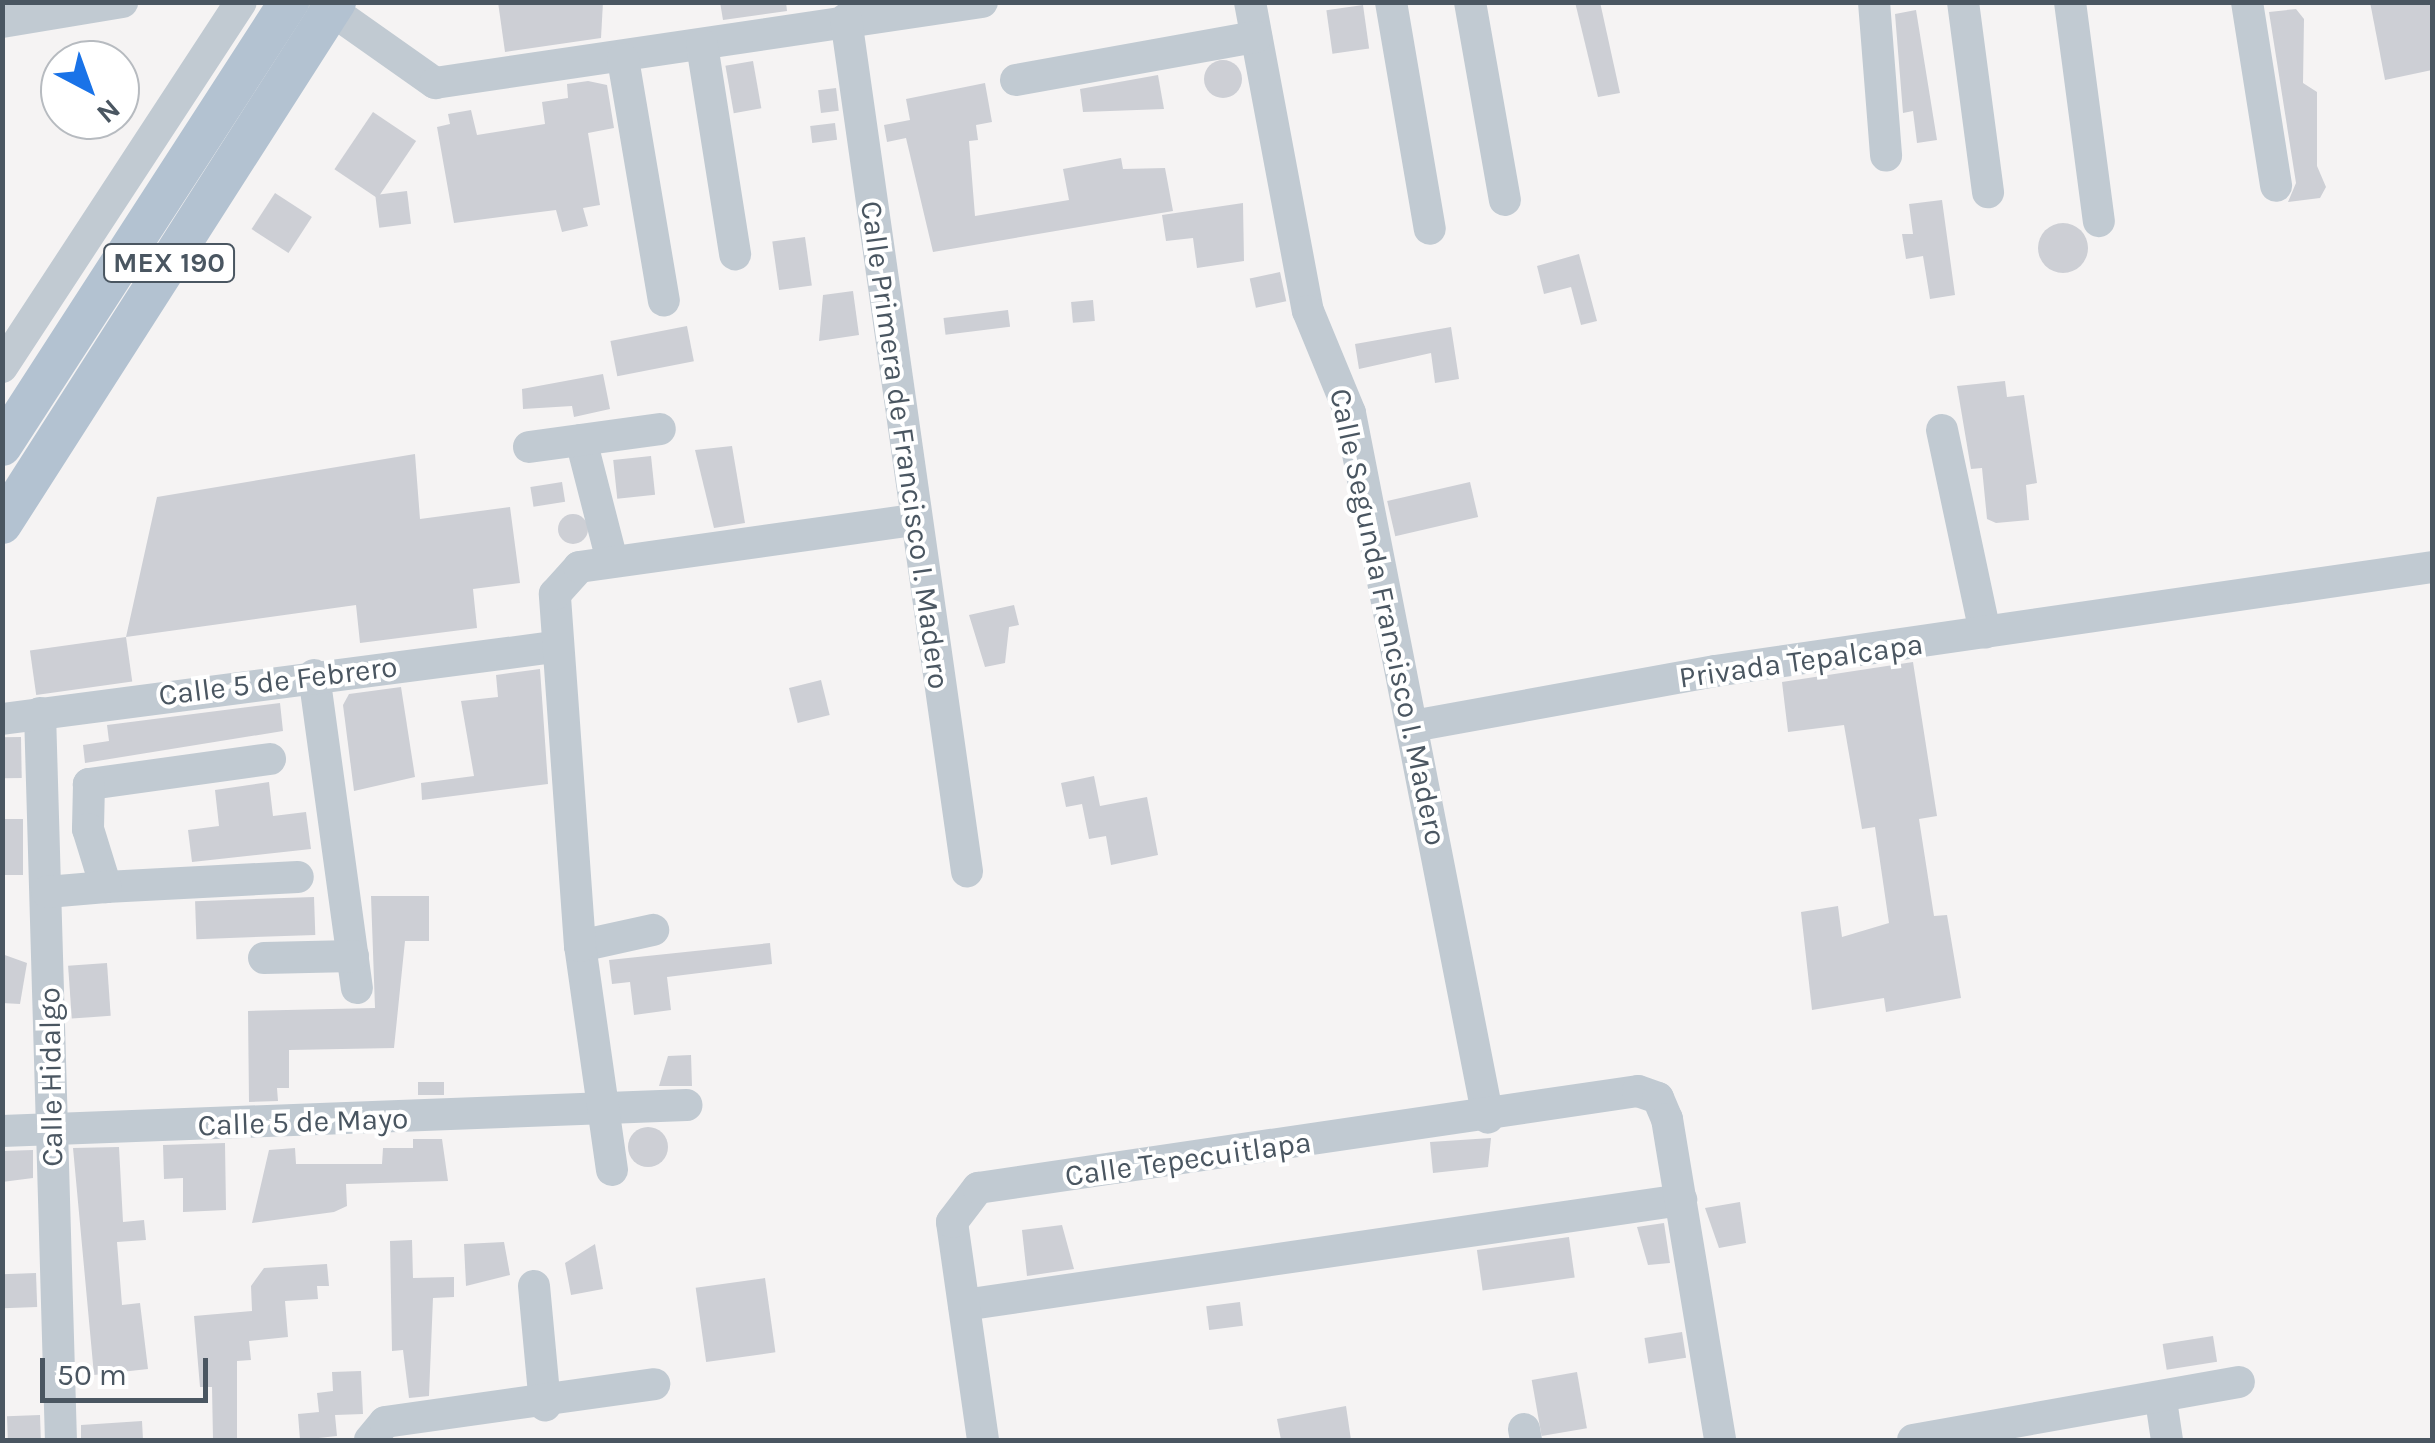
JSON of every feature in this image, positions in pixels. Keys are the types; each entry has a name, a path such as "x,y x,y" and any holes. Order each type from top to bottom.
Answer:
{"main road":[{"name":"MEX 190","path":"2,446 290,2"},
{"name":"MEX 190","path":"9,500 329,5"}],"street":[{"path":"2,22 122,2"},
{"path":"2,367 242,2"},
{"path":"329,5 436,83 622,59 846,20 982,2"},
{"name":"Calle Segunda Francisco I. Madero","path":"1250,2 1308,312 1350,414 1488,1118"},
{"path":"1391,2 1430,229"},
{"path":"1470,2 1505,200"},
{"path":"1874,2 1886,156"},
{"path":"1963,2 1988,192"},
{"path":"2070,2 2099,221"},
{"path":"2247,2 2276,186"},
{"name":"Calle Primera de Francisco I. Madero","path":"846,20 966,871"},
{"path":"1016,80 1256,37"},
{"path":"702,45 736,254"},
{"path":"622,59 664,301"},
{"path":"529,448 660,429"},
{"path":"1942,430 1985,632"},
{"path":"581,440 612,561"},
{"path":"612,1170 580,946 554,647 563,577 612,561 914,520"},
{"name":"Privada Tepalcapa","path":"1413,726 1985,632 2432,568"},
{"name":"Calle 5 de Febrero","path":"2,718 314,674 554,647"},
{"path":"264,958 355,972 314,674"},
{"name":"Calle Hidalgo","path":"40,713 61,1440"},
{"path":"102,876 83,796 88,784 270,759"},
{"path":"47,880 102,876 298,876"},
{"path":"580,946 652,930"},
{"name":"Calle Tepecuitlapa","path":"983,1440 952,1222 978,1188 1488,1118 1638,1092 1658,1098 1681,1200"},
{"name":"Calle 5 de Mayo","path":"2,1131 604,1114 688,1105"},
{"path":"964,1306 1681,1200 1720,1440"},
{"path":"534,1286 545,1405"},
{"path":"1912,1440 2161,1400 2239,1382"},
{"path":"370,1440 385,1422 545,1405 654,1384"},
{"path":"2161,1400 2166,1440"}],"building":[{"path":"498,2 603,2 601,38 505,52"},
{"path":"720,2 786,2 787,11 723,20"},
{"path":"1575,2 1600,2 1620,93 1598,97"},
{"path":"2370,2 2432,2 2432,70 2385,80"},
{"path":"1363,5 1369,49 1332,54 1326,10"},
{"path":"2296,9 2304,19 2303,83 2317,92 2317,166 2326,187 2320,198 2288,202 2296,183 2269,12"},
{"path":"1916,10 1937,140 1917,143 1913,111 1903,113 1895,14"},
{"path":"1223,60 1237,65 1242,79 1237,93 1223,98 1209,93 1204,79 1209,65"},
{"path":"753,61 761,108 734,113 725,66"},
{"path":"1158,75 1164,109 1083,112 1080,89"},
{"path":"588,81 607,85 614,128 588,133 600,205 583,208 588,226 562,232 556,210 454,223 437,127 450,124 448,114 471,110 477,135 545,124 542,102 568,98 567,84"},
{"path":"985,83 992,122 976,125 978,140 969,141 975,216 1069,200 1063,169 1121,158 1123,169 1165,168 1173,211 933,252 906,138 887,142 884,125 910,120 906,99"},
{"path":"836,88 839,111 821,113 818,90"},
{"path":"373,112 416,141 378,198 334,169"},
{"path":"835,123 837,140 812,143 810,126"},
{"path":"407,191 411,224 379,228 375,195"},
{"path":"275,193 312,217 288,253 252,229"},
{"path":"1942,200 1955,295 1930,299 1923,256 1906,259 1902,234 1913,234 1909,204"},
{"path":"1243,203 1244,261 1197,268 1193,238 1166,241 1162,215"},
{"path":"2063,223 2081,230 2088,248 2081,266 2063,273 2045,266 2038,248 2045,230"},
{"path":"805,237 812,286 779,290 772,242"},
{"path":"1579,254 1597,321 1581,325 1571,287 1544,294 1537,266"},
{"path":"1280,272 1286,301 1256,308 1250,278"},
{"path":"853,291 859,335 819,341 823,295"},
{"path":"1093,300 1095,321 1073,323 1071,302"},
{"path":"1008,310 1010,327 946,335 943,318"},
{"path":"687,326 694,361 617,376 610,341"},
{"path":"1451,327 1459,379 1435,383 1431,353 1359,369 1355,344"},
{"path":"603,374 610,409 574,417 572,406 523,409 522,389"},
{"path":"2005,381 2007,397 2024,395 2037,483 2026,485 2029,520 1996,523 1987,519 1982,468 1971,469 1957,386"},
{"path":"732,446 745,523 714,528 695,450"},
{"path":"415,454 420,519 510,507 520,583 473,589 477,628 360,643 356,605 126,637 157,497"},
{"path":"651,456 655,495 617,499 613,460"},
{"path":"562,482 565,502 534,507 530,487"},
{"path":"1470,482 1478,517 1395,536 1387,501"},
{"path":"573,514 584,518 588,529 584,540 573,544 562,540 558,529 562,518"},
{"path":"1014,605 1019,625 1009,627 1005,663 985,667 969,615"},
{"path":"126,637 132,682 36,695 30,650"},
{"path":"1913,662 1937,816 1919,819 1934,916 1947,915 1961,998 1886,1012 1884,998 1812,1010 1801,912 1838,906 1842,937 1889,923 1875,827 1862,829 1844,725 1788,732 1782,682"},
{"path":"540,669 548,784 422,800 421,783 474,776 461,701 498,697 496,675"},
{"path":"821,680 830,715 798,723 789,688"},
{"path":"401,687 415,777 354,791 343,705 349,694"},
{"path":"280,703 283,731 85,763 83,745 109,741 107,725"},
{"path":"2,737 21,737 22,778 3,778"},
{"path":"1094,776 1100,806 1147,797 1158,855 1111,865 1106,836 1089,839 1082,804 1066,807 1061,783"},
{"path":"269,782 273,816 306,812 311,849 192,862 188,830 219,826 215,790"},
{"path":"2,819 23,819 23,875 2,875"},
{"path":"371,896 429,896 429,941 405,941 394,1048 289,1050 289,1088 277,1088 278,1101 249,1102 248,1011 375,1008"},
{"path":"314,897 315,935 196,939 195,901"},
{"path":"770,943 772,964 667,977 671,1010 634,1015 630,982 612,984 609,960"},
{"path":"2,954 27,963 20,1004 2,1003"},
{"path":"107,963 111,1016 72,1019 68,966"},
{"path":"691,1055 692,1086 659,1086 668,1056"},
{"path":"418,1082 444,1082 444,1095 418,1095"},
{"path":"648,1127 662,1133 668,1147 662,1161 648,1167 634,1161 628,1147 634,1133"},
{"path":"1491,1138 1488,1167 1433,1173 1430,1142"},
{"path":"413,1139 442,1139 448,1181 346,1184 347,1206 334,1212 252,1223 269,1150 295,1148 296,1164 382,1164 383,1148 413,1148"},
{"path":"225,1143 226,1210 183,1212 183,1178 164,1179 163,1145"},
{"path":"119,1147 123,1222 144,1220 146,1240 117,1242 122,1305 140,1303 148,1369 94,1375 73,1148"},
{"path":"33,1150 33,1178 2,1182 2,1151"},
{"path":"1740,1202 1746,1243 1719,1248 1705,1208"},
{"path":"1664,1223 1670,1263 1648,1265 1637,1227"},
{"path":"1062,1225 1074,1269 1027,1276 1022,1230"},
{"path":"1569,1237 1575,1278 1483,1291 1477,1250"},
{"path":"412,1240 413,1278 454,1277 454,1297 433,1298 429,1396 409,1398 403,1350 392,1351 390,1241"},
{"path":"504,1242 510,1275 466,1286 464,1244"},
{"path":"595,1244 603,1289 571,1295 565,1263"},
{"path":"327,1264 329,1286 317,1286 318,1299 285,1301 288,1337 249,1341 251,1360 237,1361 237,1440 213,1440 212,1387 200,1387 194,1316 252,1311 251,1286 264,1268"},
{"path":"36,1273 37,1307 3,1308 2,1274"},
{"path":"765,1278 775,1352 706,1362 696,1288"},
{"path":"1240,1302 1243,1326 1209,1330 1206,1306"},
{"path":"1682,1332 1686,1358 1649,1364 1644,1338"},
{"path":"2213,1336 2217,1362 2167,1370 2163,1344"},
{"path":"361,1371 363,1414 335,1415 337,1436 300,1440 298,1414 319,1412 317,1393 333,1391 332,1372"},
{"path":"1577,1372 1587,1428 1542,1436 1532,1380"},
{"path":"1346,1406 1351,1440 1281,1440 1277,1419"},
{"path":"40,1415 41,1440 8,1440 7,1416"},
{"path":"142,1421 143,1440 81,1440 81,1425"}]}
